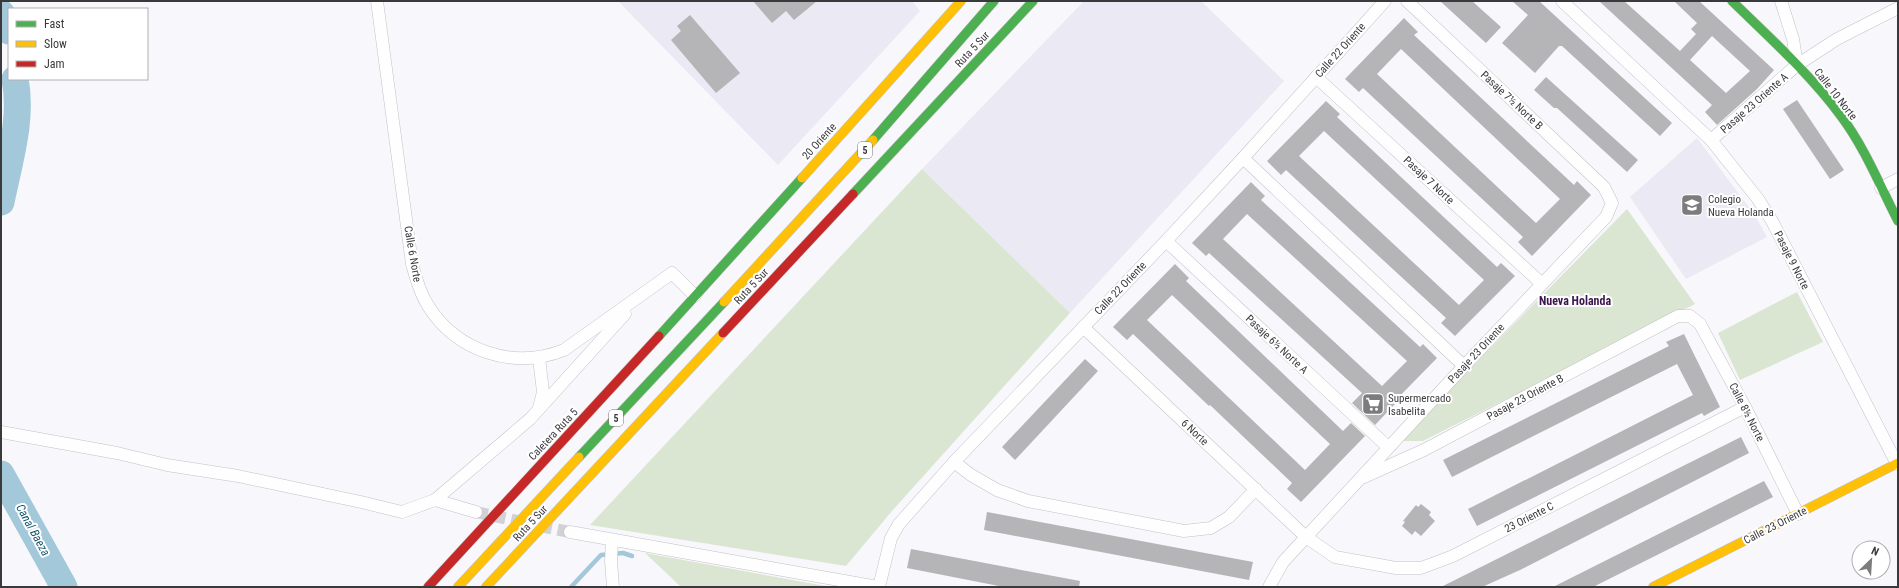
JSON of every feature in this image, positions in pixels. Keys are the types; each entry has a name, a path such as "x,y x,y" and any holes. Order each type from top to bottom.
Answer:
{"main road":[{"name":"20 Oriente","path":"695,296 961,1"},
{"name":"Ruta 5 Sur","path":"458,587 836,183 994,1"},
{"name":"Ruta 5 Sur","path":"486,587 1033,1"},
{"name":"Calle 10 Norte","path":"1732,1 1797,65 1841,117 1898,221"},
{"name":"Caletera Ruta 5","path":"428,587 463,547 590,413 695,296"},
{"name":"Calle 23 Oriente","path":"1653,587 1898,464"},
{"path":"516,569 564,503"},
{"path":"449,583 500,542"}],"street":[{"name":"Calle 6 Norte","path":"377,1 412,264 418,285 427,304 441,322 458,337 476,348 496,356 513,359 539,358 564,350 672,273 695,296"},
{"name":"Calle 22 Oriente","path":"879,587 894,530 954,462 1166,241 1385,1"},
{"name":"Pasaje 7½ Norte B","path":"1407,1 1604,187 1612,203"},
{"name":"Pasaje 9 Norte","path":"1562,1 1711,140 1758,199 1772,221 1898,464"},
{"path":"1781,1 1792,40 1797,65"},
{"name":"Pasaje 23 Oriente A","path":"1711,140 1797,65 1837,39 1898,8"},
{"name":"Pasaje 7 Norte","path":"1316,77 1541,283"},
{"path":"1243,158 1464,366"},
{"path":"1881,188 1898,179"},
{"name":"Pasaje 23 Oriente","path":"1306,536 1541,283 1606,218 1612,203"},
{"name":"Pasaje 6½ Norte A","path":"1166,241 1388,448"},
{"path":"1,432 117,453 168,465 238,476 402,512 435,500 530,419 641,296"},
{"name":"Pasaje 23 Oriente B","path":"1359,479 1424,450 1678,316 1690,316"},
{"name":"Calle 8½ Norte","path":"1690,316 1700,324 1745,407 1798,514"},
{"name":"6 Norte","path":"1083,327 1306,536"},
{"path":"539,358 543,392 539,409"},
{"name":"23 Oriente C","path":"1306,536 1335,557 1396,568 1421,568 1453,556 1745,407"},
{"path":"954,462 971,475 997,490 1028,501 1184,531 1211,528 1229,517 1256,489"},
{"path":"435,500 476,512"},
{"path":"570,532 612,544 842,584 879,587"},
{"path":"1269,587 1282,562 1306,536"},
{"path":"612,544 611,561 613,587"}],"shaded area":[{"path":"618,1 912,1 920,11 778,165"},
{"path":"1084,1 1201,1 1284,81 1070,313 922,169"},
{"name":"Colegio Nueva Holanda","path":"1697,138 1754,214 1767,237 1686,279 1630,197"}],"green space":[{"path":"922,169 1070,313 892,511 846,566 590,525"},
{"path":"1627,209 1695,304 1423,441 1399,441"},
{"path":"1797,292 1823,342 1740,380 1718,333"},
{"path":"645,553 831,587 681,587"}],"building":[{"path":"753,1 817,1 794,20 786,11 772,23"},
{"path":"1440,1 1472,1 1501,27 1486,43"},
{"path":"1512,1 1539,1 1672,123 1660,136 1562,46 1559,46 1535,73 1502,43 1528,15"},
{"path":"1599,1 1624,1 1680,51 1696,34 1691,29 1697,23 1674,1 1699,1 1774,70 1757,89 1717,125 1705,112 1712,105","holes":["1712,36 1750,71 1726,93 1690,60"]},
{"path":"690,15 740,73 716,93 671,40 681,31 677,26"},
{"path":"1404,18 1418,32 1414,35 1574,185 1577,181 1591,195 1532,256 1518,242 1523,237 1363,88 1359,92 1345,79","holes":["1401,49 1560,199 1536,223 1377,74"]},
{"path":"1546,77 1638,160 1627,172 1557,108 1554,108 1534,90"},
{"path":"1797,100 1844,170 1830,179 1783,109"},
{"path":"1326,101 1340,114 1337,117 1497,267 1501,263 1515,276 1455,336 1441,323 1446,318 1286,170 1281,175 1267,161","holes":["1324,131 1484,280 1459,305 1299,156"]},
{"path":"1251,182 1265,196 1261,200 1420,347 1423,344 1437,358 1393,403 1395,404 1375,425 1352,403 1362,393 1209,253 1206,256 1192,243","holes":["1247,214 1407,361 1382,386 1223,239"]},
{"path":"1175,264 1189,278 1186,281 1343,431 1351,423 1365,436 1301,502 1287,489 1292,483 1210,405 1209,406 1133,334 1127,340 1113,327","holes":["1172,295 1330,444 1305,470 1147,320"]},
{"path":"1684,334 1720,407 1704,416 1702,413 1477,526 1468,509 1693,395 1677,364 1452,477 1443,460 1669,346 1666,342"},
{"path":"1085,359 1098,371 1015,460 1002,447"},
{"path":"1741,437 1749,453 1520,570 1482,587 1441,587"},
{"path":"1764,481 1773,497 1593,587 1553,587"},
{"path":"1421,504 1431,512 1429,515 1435,521 1421,536 1415,531 1412,535 1402,526 1405,522 1403,521 1416,505 1418,507"},
{"path":"987,512 1253,562 1249,580 984,530"},
{"path":"911,549 1080,581 1079,587 1004,587 907,568"}],"waterway":[{"name":"Canal Baeza","path":"1,13 8,28"},
{"name":"Canal Baeza","path":"1,202 16,125 17,94 15,80"},
{"name":"Canal Baeza","path":"1,474 64,587"},
{"name":"Canal Baeza","path":"571,587 601,555 623,553 632,556"}],"tunnel":[{"path":"476,512 522,522"},
{"path":"540,526 570,532"}],"traffic: fast":[{"path":"873,140 994,1"},
{"path":"853,194 1033,1"},
{"path":"1732,1 1803,71 1841,116 1858,141 1898,221"},
{"path":"659,336 802,178"},
{"path":"579,457 724,302"}],"traffic: slow":[{"path":"802,178 961,1"},
{"path":"724,302 873,140"},
{"path":"486,587 723,333"},
{"path":"458,587 579,457"},
{"path":"1653,587 1898,463"}],"traffic: jam":[{"path":"723,333 853,194"},
{"path":"428,587 659,336"}],"place":[{"name":"Colegio Nueva Holanda","path":"1692,205"},
{"name":"Supermercado Isabelita","path":"1373,404"}],"district":[{"name":"Nueva Holanda","path":"1575,301"}]}
